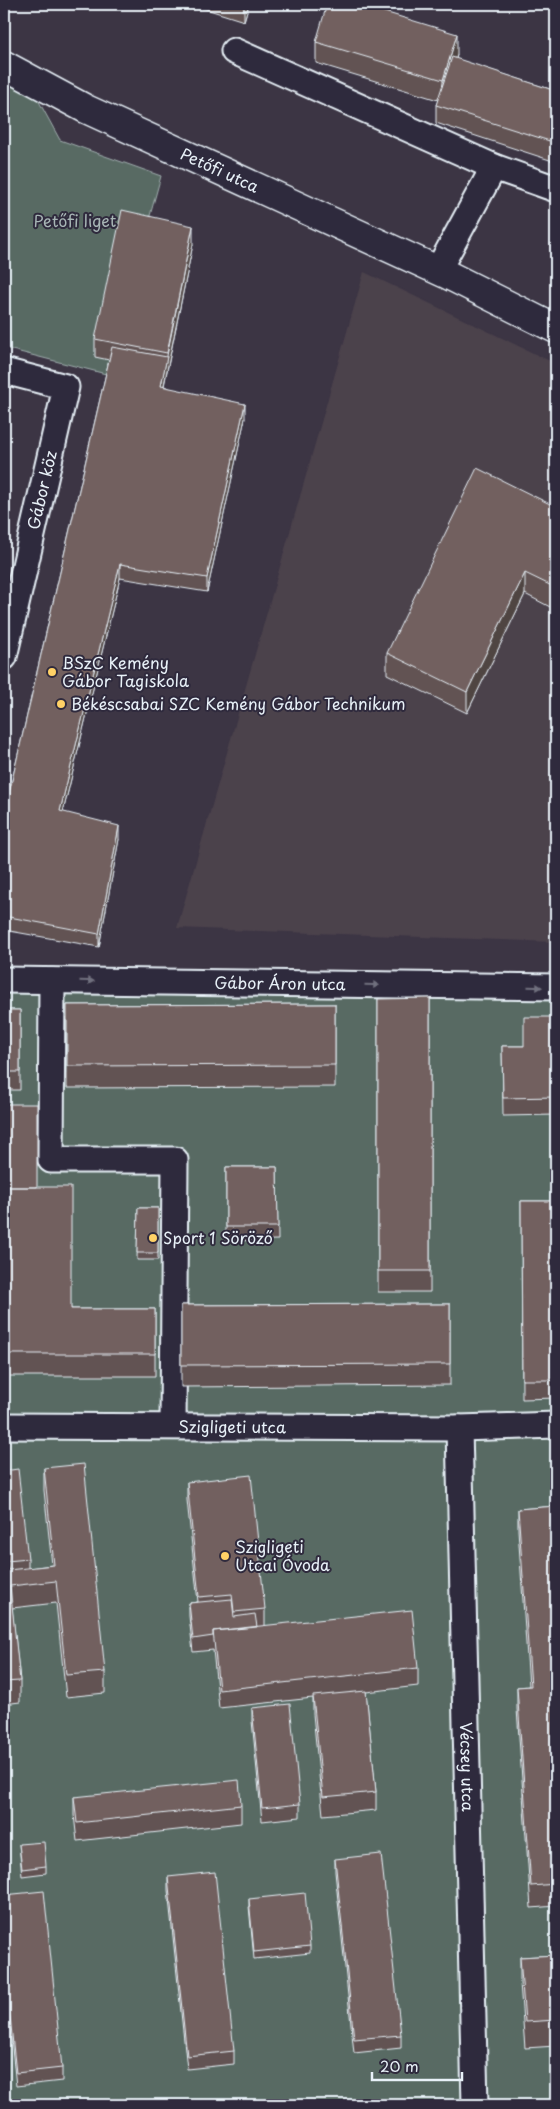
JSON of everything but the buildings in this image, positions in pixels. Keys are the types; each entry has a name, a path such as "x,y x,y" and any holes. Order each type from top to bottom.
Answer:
{"main road":[{"name":"Petőfi utca","path":"4,66 86,109 438,270 556,329"}],"street":[{"path":"234,51 494,167 556,189"},
{"path":"438,270 494,167"},
{"name":"Gábor köz","path":"4,371 66,387 4,656"},
{"name":"Gábor Áron utca","path":"4,980 556,987"},
{"path":"52,981 51,1160 175,1160 173,1426"},
{"name":"Szigligeti utca","path":"4,1426 458,1428 556,1425"},
{"name":"Vécsey utca","path":"458,1428 475,2105"}],"shaded area":[{"path":"364,272 556,364 556,942 177,928"}],"green space":[{"name":"Petőfi liget","path":"4,81 37,98 60,140 161,176 106,374 4,348"},
{"path":"4,987 556,993 556,2105 4,2105"}],"place":[{"name":"BSzC Kemény Gábor Tagiskola","path":"52,672"},
{"name":"Békéscsabai SZC Kemény Gábor Technikum","path":"61,704"},
{"name":"Sport 1 Söröző","path":"153,1238"},
{"name":"Szigligeti Utcai Óvoda","path":"225,1556"}]}
